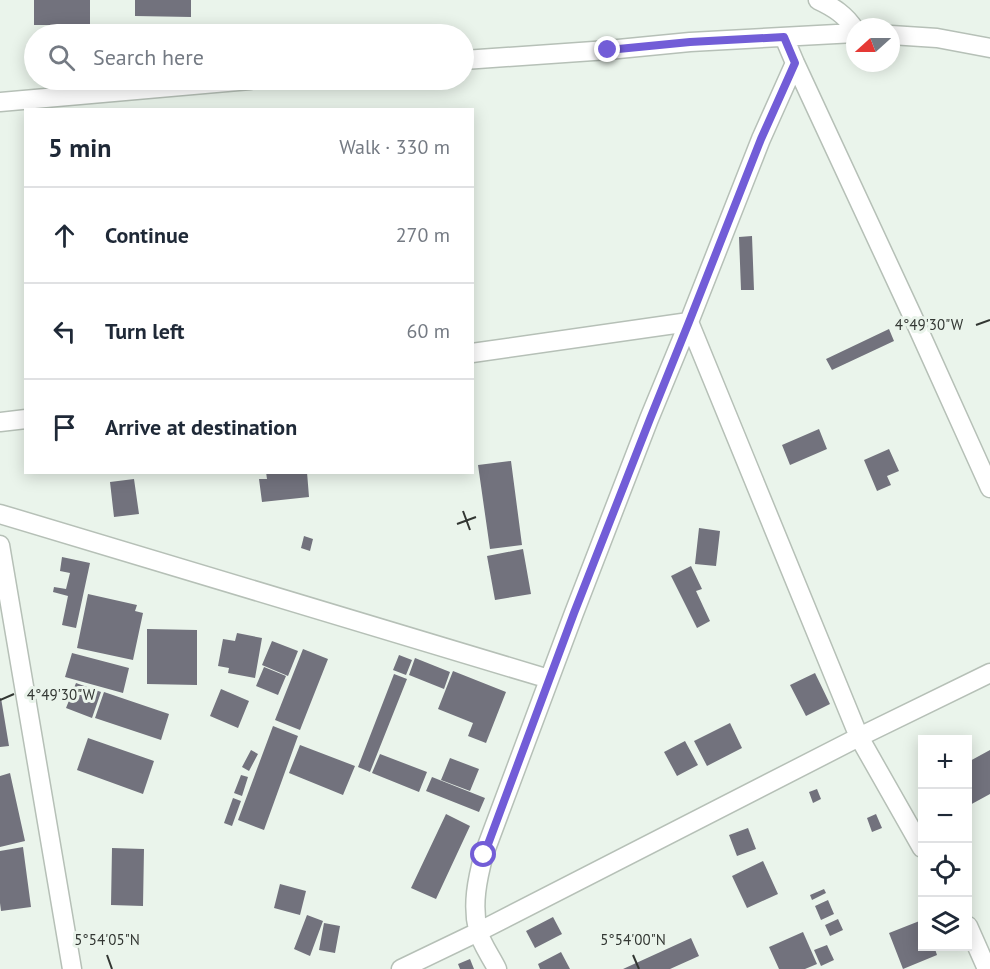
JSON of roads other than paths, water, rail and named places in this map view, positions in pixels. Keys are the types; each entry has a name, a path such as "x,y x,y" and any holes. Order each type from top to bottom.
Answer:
{"street":[{"path":"818,0 847,18"},
{"path":"474,59 690,42 846,33"},
{"path":"900,36 938,38 990,48"},
{"path":"784,37 990,488"},
{"path":"497,969 478,932 475,900 477,880 484,855 641,440 761,139 795,63"},
{"path":"0,102 136,90"},
{"path":"474,353 689,322"},
{"path":"689,322 859,737 919,843"},
{"path":"0,422 24,418"},
{"path":"0,514 549,679"},
{"path":"0,545 72,969"},
{"path":"401,969 990,673"},
{"path":"972,935 987,969"}]}
